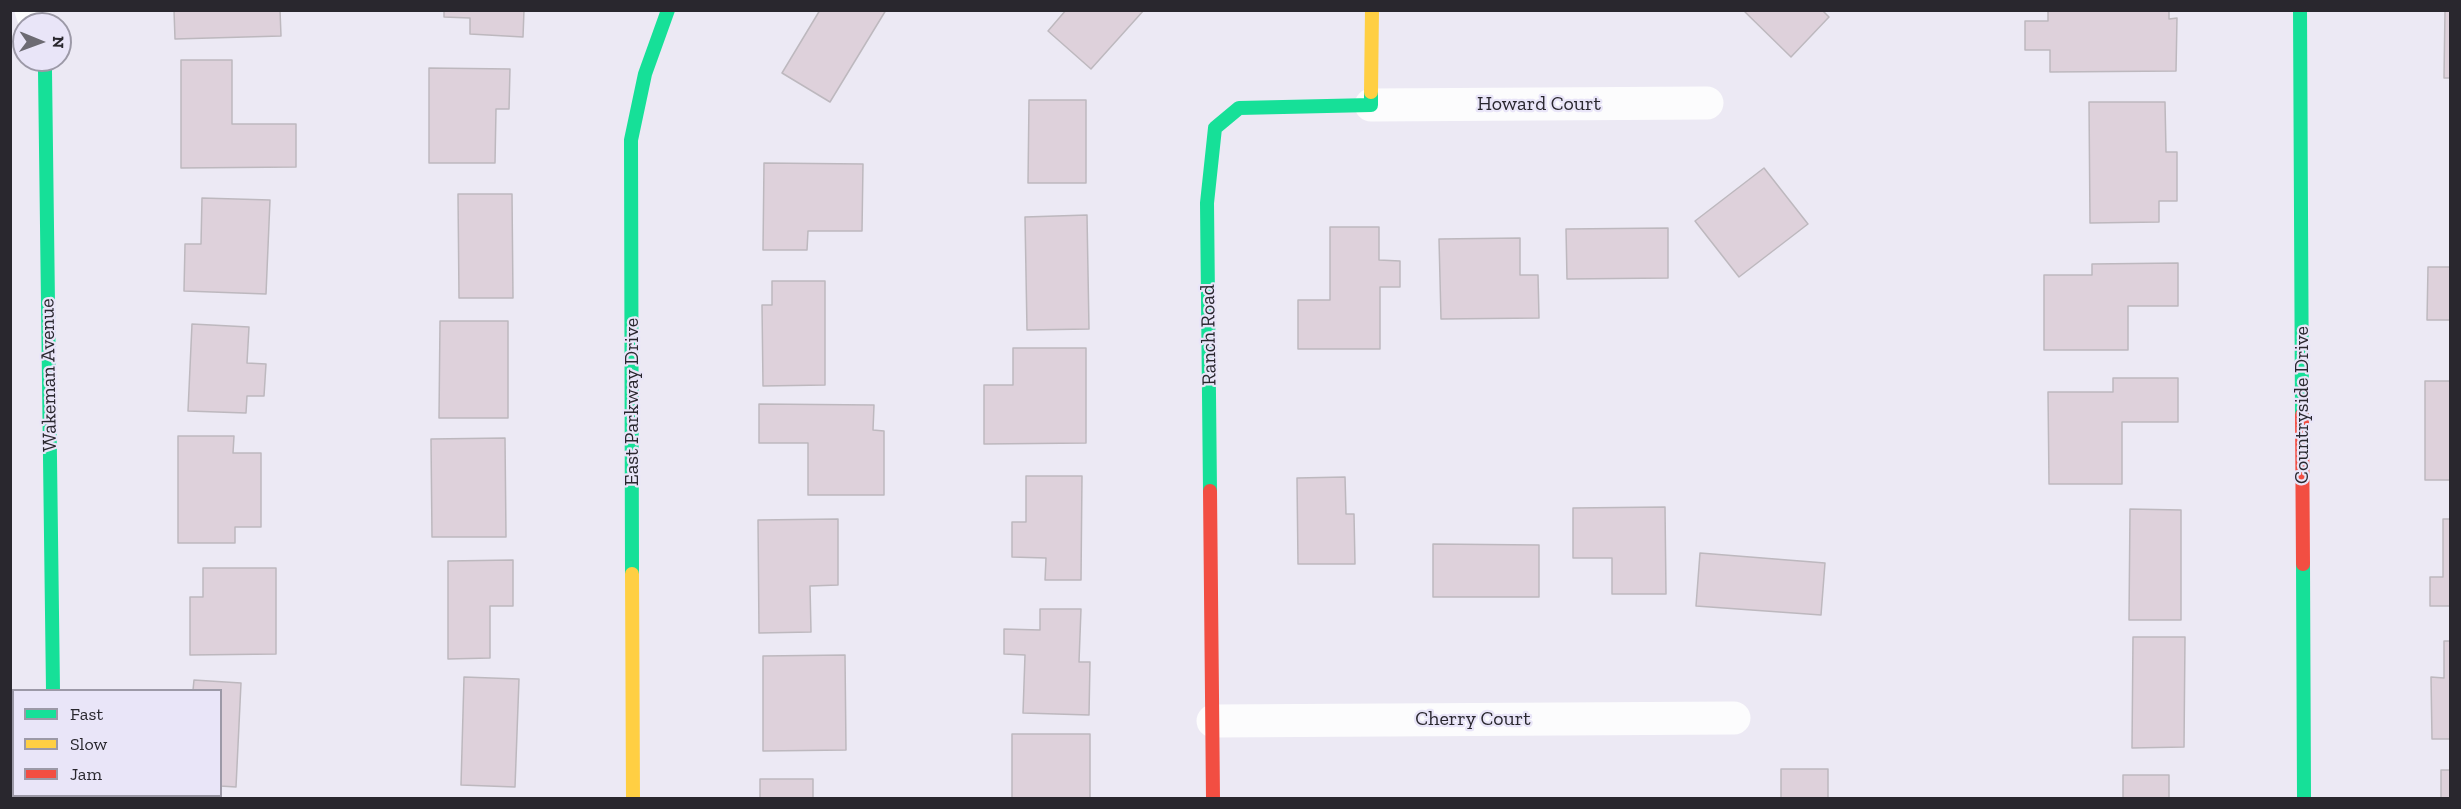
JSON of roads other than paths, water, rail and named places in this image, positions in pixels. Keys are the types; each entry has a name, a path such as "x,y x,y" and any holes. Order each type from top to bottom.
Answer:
{"street":[{"name":"East Parkway Drive","path":"633,798 631,140 641,85 651,50 668,10"},
{"path":"1371,105 1372,10"},
{"name":"Countryside Drive","path":"2300,10 2304,798"},
{"name":"Wakeman Avenue","path":"44,72 53,689"},
{"name":"Howard Court","path":"1371,105 1707,103"},
{"name":"Ranch Road","path":"1213,798 1207,203 1215,128 1239,108 1371,105"},
{"name":"Cherry Court","path":"1213,721 1734,718"}]}
